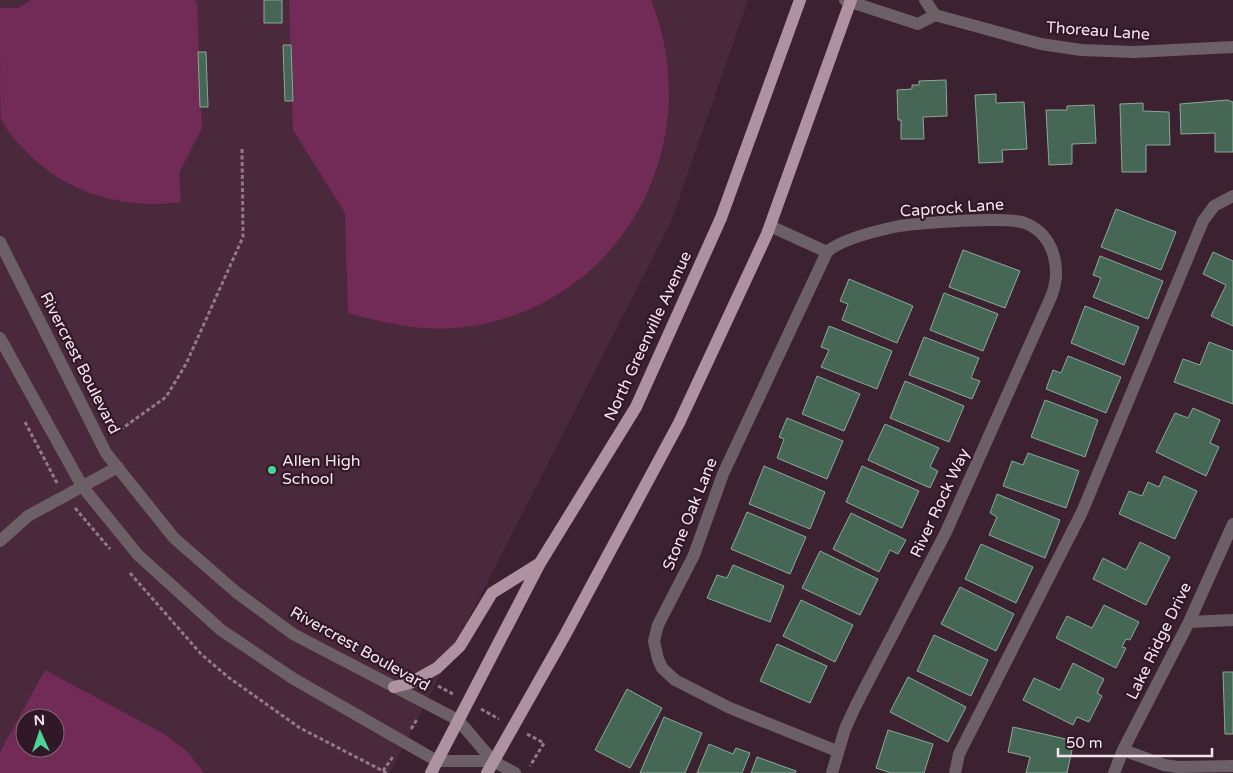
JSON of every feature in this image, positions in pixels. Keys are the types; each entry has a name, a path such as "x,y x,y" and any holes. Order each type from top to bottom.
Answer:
{"main road":[{"name":"North Greenville Avenue","path":"431,773 540,563 636,408 721,218 800,0"},
{"path":"487,773 679,423 770,226 849,1"},
{"path":"394,687 410,682 436,668 460,646 492,594 540,563"}],"street":[{"path":"925,0 935,16"},
{"name":"Thoreau Lane","path":"849,1 918,24 935,16 1041,44 1081,50 1134,52 1233,47"},
{"path":"955,773 959,754 1082,512 1203,221 1214,206 1233,196"},
{"name":"Caprock Lane","path":"827,252 842,243 899,226 1001,220 1013,220 1029,225 1048,242"},
{"path":"770,226 827,252"},
{"name":"Rivercrest Boulevard","path":"0,242 106,453 174,538 236,592 292,634 458,720 493,761 515,773"},
{"name":"River Rock Way","path":"832,773 837,751 864,689 953,518 1051,298 1057,277 1054,258 1048,242"},
{"name":"Stone Oak Lane","path":"827,252 723,474 694,555 658,625 654,641 655,650 662,668 675,680 730,708 837,751"},
{"name":"Rivercrest Boulevard","path":"0,338 82,486 138,556 221,630 294,679 437,761 493,761"},
{"path":"0,541 28,516 118,467"},
{"name":"Lake Ridge Drive","path":"1114,773 1123,750 1189,622 1233,524"},
{"path":"1189,622 1233,620"},
{"path":"1123,750 1164,765 1178,767 1233,766"}],"path":[{"path":"120,430 166,397 186,364 243,237 242,147"},
{"path":"438,686 544,743 525,773"}],"shaded area":[{"name":"Allen High School","path":"0,0 748,0 671,222 390,773 0,773"},
{"path":"31,0 194,0 197,3 202,128 179,173 181,202 159,204 116,200 76,187 57,177 40,164 8,131 1,119 0,8 18,8"},
{"path":"289,0 651,0 666,56 668,111 658,164 636,214 604,256 563,291 513,316 456,328 442,329 402,325 348,313 345,213 293,130"},
{"path":"45,670 166,735 188,752 204,773 0,773 0,752 15,725 15,758 65,758 65,708 24,708"}],"building":[{"path":"264,0 282,0 282,23 264,23"},
{"path":"283,45 291,45 293,101 285,101"},
{"path":"198,52 206,52 208,107 200,107"},
{"path":"946,80 947,116 923,117 924,139 901,139 901,120 898,120 897,90 912,89 912,85 919,85 919,81"},
{"path":"996,94 996,103 1024,102 1027,149 1002,150 1003,162 979,163 975,95"},
{"path":"1227,100 1233,102 1233,152 1215,152 1215,133 1181,134 1180,104"},
{"path":"1143,103 1143,111 1169,112 1170,145 1146,145 1146,172 1122,172 1120,104"},
{"path":"1094,105 1096,143 1072,144 1072,164 1049,165 1046,110 1067,110 1067,106"},
{"path":"1116,209 1176,232 1161,270 1101,247"},
{"path":"963,250 1020,271 1005,308 949,287"},
{"path":"1213,252 1233,261 1233,326 1211,316 1226,285 1203,274"},
{"path":"1100,256 1163,281 1148,319 1093,297 1101,278 1093,275"},
{"path":"849,279 913,306 897,343 842,320 848,304 840,301"},
{"path":"944,293 998,314 983,351 930,330"},
{"path":"1085,306 1139,327 1124,365 1071,343"},
{"path":"829,326 892,351 877,389 821,367 829,350 821,347"},
{"path":"924,337 979,358 971,378 980,381 972,399 909,375"},
{"path":"1209,342 1233,351 1233,404 1174,382 1183,359 1200,365"},
{"path":"1068,356 1121,377 1106,413 1046,389 1053,370 1061,373"},
{"path":"817,376 860,394 844,431 802,414"},
{"path":"905,381 964,406 949,442 890,418"},
{"path":"1045,400 1098,420 1085,457 1031,437"},
{"path":"1193,408 1220,420 1210,443 1219,447 1206,476 1156,452 1175,413 1188,418"},
{"path":"787,418 843,441 827,479 777,458 784,439 779,437"},
{"path":"885,424 939,448 930,467 938,471 930,488 868,460"},
{"path":"1028,453 1079,471 1066,508 1003,486 1012,461 1023,465"},
{"path":"764,466 825,492 810,529 749,504"},
{"path":"862,466 919,491 902,528 846,502"},
{"path":"1164,476 1197,491 1175,539 1119,514 1129,491 1142,496 1148,482 1159,487"},
{"path":"997,494 1060,520 1045,558 989,535 997,517 990,513"},
{"path":"747,512 806,537 790,574 731,549"},
{"path":"851,513 906,540 898,554 890,550 879,572 833,549"},
{"path":"1140,542 1170,557 1146,605 1093,579 1103,558 1126,570"},
{"path":"981,544 1033,567 1016,603 965,579"},
{"path":"820,551 878,579 860,615 802,588"},
{"path":"733,565 784,586 770,622 707,598 717,575 727,578"},
{"path":"960,587 1014,614 996,651 941,624"},
{"path":"801,600 853,625 835,662 783,636"},
{"path":"1104,605 1139,622 1130,640 1126,639 1122,647 1126,648 1116,668 1056,638 1067,616 1092,628"},
{"path":"934,635 988,660 971,696 917,671"},
{"path":"777,644 827,666 810,703 760,681"},
{"path":"1073,663 1104,679 1097,693 1102,696 1089,722 1077,717 1073,725 1023,700 1034,678 1060,690"},
{"path":"1223,672 1233,672 1233,734 1225,734"},
{"path":"908,677 966,707 948,742 890,712"},
{"path":"627,689 662,708 630,768 595,750"},
{"path":"664,717 702,733 685,773 640,773"},
{"path":"1013,727 1070,740 1068,749 1072,750 1067,773 1026,773 1030,757 1008,752"},
{"path":"888,730 933,744 924,773 891,773 876,768"},
{"path":"709,744 733,754 736,748 750,753 742,773 697,773"},
{"path":"757,757 796,771 795,773 751,773"}],"place":[{"name":"Allen High School","path":"272,470"}]}
